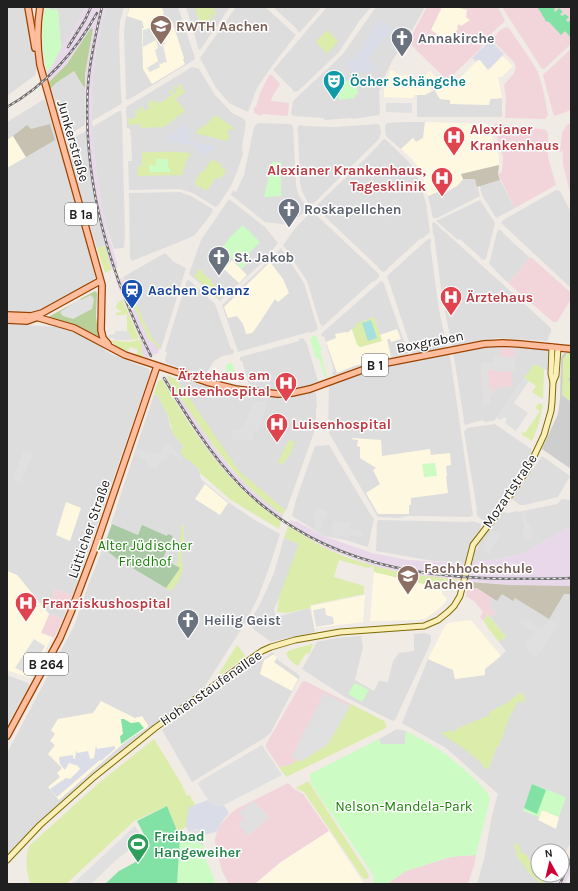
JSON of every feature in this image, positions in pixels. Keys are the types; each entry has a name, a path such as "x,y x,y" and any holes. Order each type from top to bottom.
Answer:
{"main road":[{"name":"Junkerstraße","path":"28,7 34,42 48,96 102,289 101,330 103,338 112,347"},
{"name":"Junkerstraße","path":"38,53 37,33 40,7"},
{"path":"37,317 100,281"},
{"name":"B 1","path":"7,316 37,317 74,328 125,355 157,366"},
{"name":"B 1","path":"7,320 37,317"},
{"name":"Boxgraben","path":"157,366 207,382 235,389 278,394 310,389 376,365 474,346 503,343 571,350"},
{"name":"Mozartstraße","path":"464,581 471,550 475,541 502,508 534,458 544,435 551,411 553,382 551,374 555,348"},
{"name":"Lütticher Straße","path":"7,736 54,649 71,612 94,551 157,366"},
{"name":"Hohenstaufenallee","path":"7,860 40,825 94,777 156,728 262,652 271,647 290,641 336,632 375,628 415,628 427,625 443,617 454,606 460,596 464,581"}],"shaded area":[{"path":"7,7 25,7 37,69 35,75 7,96"},
{"path":"48,7 86,7 61,49 58,11 51,10"},
{"path":"86,7 106,7 96,50 93,76 92,121 95,161 100,196 105,222 118,267 112,270 105,248 95,196 86,131 85,74 93,29 91,29 67,64 49,82 47,72 76,26"},
{"path":"106,7 124,7 120,22 119,36 122,101 121,104 92,121 93,76 96,50"},
{"path":"129,7 178,7 195,58 128,100 125,98 124,33"},
{"name":"RWTH Aachen","path":"130,7 162,7 164,14 157,17 159,25 172,21 184,58 183,60 185,64 152,84 143,69 142,28 144,28 142,21 127,16"},
{"path":"186,7 230,7 200,50 197,48 198,47"},
{"path":"236,7 265,7 296,35 257,88 248,112 229,103 216,88 200,58"},
{"path":"273,7 322,7 300,32 297,31 297,29"},
{"path":"327,7 371,7 360,20 339,52 298,91 293,92 293,90 273,70"},
{"path":"376,7 425,7 410,34 392,61 381,85 379,92 379,115 353,119 325,120 323,118 293,116 291,114 293,101 342,55"},
{"path":"427,7 498,7 505,21 493,32 480,49 455,73 446,79 408,42"},
{"path":"442,7 455,7 467,10 466,17 470,20 461,26 459,24 457,27 458,29 451,37 456,39 451,44 431,30"},
{"path":"502,7 571,7 571,44 544,69 542,69"},
{"path":"382,19 393,29 368,59 376,66 375,71 350,73 348,59 358,57 357,55 366,44 365,42 369,38 368,37 370,34 372,34 373,29"},
{"path":"153,27 155,34 162,32 167,62 159,65 160,67 150,72 147,68 158,61 155,50 158,48 156,40 143,47 143,30"},
{"path":"506,27 509,28 538,72 548,115 545,119 505,118 506,98 504,85 514,73 516,67 514,62 492,40 499,31"},
{"path":"490,40 504,54 488,70 480,60 476,62 472,58"},
{"path":"571,49 571,110 555,116 543,75"},
{"path":"502,56 513,66 502,77 498,77 502,98 490,99 489,105 450,104 450,100 440,99 435,91 455,78 458,80 478,60 480,60 489,70"},
{"path":"192,67 199,69 215,95 232,113 244,119 246,122 242,148 243,154 237,172 231,186 218,206 215,207 193,193 179,189 129,190 128,161 132,161 130,129 127,128 126,107"},
{"path":"391,70 403,76 406,74 408,76 406,79 414,79 418,83 430,71 436,77 439,76 442,79 430,88 431,91 424,95 414,95 414,97 411,98 384,97 384,87"},
{"path":"74,71 85,87 85,125 65,136 63,134 50,89"},
{"path":"269,75 272,75 280,84 271,99 272,101 289,103 287,116 262,114 262,116 254,113 254,107 256,107 260,93"},
{"path":"435,90 440,99 451,100 450,103 489,105 490,99 502,98 502,117 417,117 417,95 425,95"},
{"path":"45,100 92,257 95,277 93,281 36,312 7,312 7,122"},
{"path":"386,103 412,103 412,113 386,112"},
{"path":"121,111 122,117 125,234 124,248 114,249 105,222 100,196 92,127"},
{"path":"425,122 423,138 416,142 413,138 401,149 386,136 385,126 387,123"},
{"name":"Alexianer Krankenhaus","path":"425,122 488,124 488,128 499,156 499,165 461,174 463,179 458,185 445,193 443,190 428,196 421,171 412,159 401,149 413,138 416,142 423,138"},
{"path":"258,123 291,124 293,127 296,185 298,194 308,209 289,225 265,222 231,195 233,190 236,192 244,175 254,127"},
{"path":"571,123 571,196 563,165 563,151 560,152 562,132 567,125"},
{"path":"50,124 55,140 26,157 13,136 27,125 31,129"},
{"path":"184,124 188,128 190,141 215,147 201,157 196,146 166,140 166,138"},
{"path":"378,124 380,126 381,133 379,139 315,202 312,204 308,203 300,183 298,126 335,127"},
{"path":"495,124 542,129 546,130 548,134 548,157 556,185 515,208 498,174 501,173 502,170 503,157 493,126"},
{"path":"86,131 95,196 105,246 97,248 82,205 66,145 69,140"},
{"path":"13,136 26,157 7,168 7,140"},
{"path":"385,139 409,162 416,172 426,203 430,232 422,239 421,238 383,272 316,208 316,206"},
{"path":"499,165 498,174 500,180 477,187 475,179 463,179 461,174"},
{"path":"463,179 475,179 480,196 437,218 433,218 428,196 443,189 445,193 458,185"},
{"path":"500,180 515,208 496,218 482,195 480,186"},
{"path":"556,190 560,191 571,212 571,288 501,223 503,220"},
{"path":"180,192 191,196 211,208 213,210 212,213 194,236 132,261 130,258 129,193"},
{"path":"395,197 403,209 390,218 384,211"},
{"path":"229,199 265,227 278,243 265,260 220,301 189,274 201,240"},
{"path":"480,200 495,223 487,256 484,260 480,259 481,258 460,239 458,240 436,221"},
{"path":"312,211 379,274 379,277 374,282 373,281 323,326 320,324 307,281 283,245 297,226"},
{"path":"434,222 551,328 547,341 496,338 452,346 442,297 433,234 432,223"},
{"path":"499,229 530,258 508,283 489,264"},
{"path":"428,239 431,239 430,243 439,310 447,346 443,349 413,355 387,276"},
{"path":"281,248 304,283 318,329 310,333 309,332 238,352 222,305"},
{"path":"165,253 174,262 186,268 161,349 158,349 147,331 123,277"},
{"path":"531,257 571,293 571,299 557,322 553,322 508,283"},
{"path":"232,260 247,275 239,283 224,269"},
{"path":"270,262 283,279 289,293 278,302 275,299 252,333 246,334 243,324 237,316 228,318 224,307"},
{"path":"122,278 149,340 159,349 158,353 147,358 144,357 141,350 142,344 116,281"},
{"path":"187,280 189,280 215,304 231,349 233,349 234,352 233,354 223,356 214,361 205,377 166,363 165,360 167,352 165,351"},
{"path":"381,281 384,283 408,355 368,363 337,375 333,375 332,372 334,371 324,336 322,337 321,334"},
{"path":"91,295 94,299 92,309 73,319 63,316 60,312 80,299 81,300"},
{"path":"7,324 58,327 68,330 87,338 111,354 149,369 150,373 73,595 55,589 50,604 66,611 63,619 49,614 17,575 7,571"},
{"path":"352,329 357,344 360,347 381,341 380,335 397,329 401,339 391,342 390,339 387,339 391,357 354,366 337,373 326,342 336,338 335,334 347,333"},
{"path":"115,331 128,331 132,340 116,340 109,338 108,335 115,334"},
{"path":"303,338 307,344 318,381 305,387 288,390 250,388 242,361 240,361 240,357 299,341 299,339"},
{"path":"487,346 500,346 500,356 494,363 481,364 484,405 512,371 515,371 514,348 518,347 547,350 550,353 549,371 534,365 494,421 484,422 483,420 465,425 463,421 453,354 454,352 458,353"},
{"path":"500,346 514,348 515,371 512,371 513,386 499,387 490,396 490,405 484,405 481,364 494,363 494,356 500,356"},
{"path":"571,352 571,469 542,449 558,414 561,358 563,354"},
{"path":"447,354 450,356 473,515 470,517 378,517 329,433 329,386 373,370"},
{"path":"494,356 514,357 515,371 488,371 489,387 493,387 493,392 490,396 490,405 484,405 481,364 494,363"},
{"path":"166,376 217,451 234,472 255,493 283,515 281,521 250,497 220,466 208,451 162,379"},
{"path":"173,378 181,378 233,393 285,397 313,391 316,393 316,427 286,511 239,473"},
{"path":"524,378 529,381 514,403 528,413 516,431 505,423 507,419 504,417 501,420 496,418"},
{"path":"154,394 157,395 168,415 170,427 184,447 180,451 199,469 201,479 228,502 258,522 280,534 259,595 246,622 205,686 153,728 27,836 7,856 7,753 74,626 103,548 116,558 180,567 163,558 173,536 167,536 143,526 138,535 111,524"},
{"path":"254,401 265,402 265,411 258,432 253,430 253,439 236,440 230,438 234,430 242,430"},
{"path":"495,424 531,449 532,455 529,456 492,512 495,512 487,521 485,521 477,515 464,432 467,428"},
{"path":"352,438 381,440 382,456 430,449 431,455 450,453 451,465 446,466 448,493 411,498 409,514 378,514 366,493 380,484 373,470 376,468 360,458 360,447 357,446 358,440"},
{"path":"167,443 182,458 181,460 170,453 165,460 162,459 156,469 146,464 146,460 134,455 136,448 158,454"},
{"path":"329,445 374,518 368,547 345,540 324,536 292,516 315,446"},
{"path":"24,450 33,453 21,482 13,477"},
{"path":"542,456 570,476 558,497 520,505 512,499"},
{"path":"205,484 228,503 220,515 195,499"},
{"path":"562,499 571,500 571,526 524,553 471,563 480,542 503,512 518,512 557,504"},
{"path":"66,502 81,508 70,541 56,535"},
{"path":"319,508 326,510 326,519 322,518 319,532 313,529 316,521 314,520 313,514 314,511 318,511"},
{"path":"525,512 527,523 530,523 534,538 526,541 524,540 522,531 525,530 521,513"},
{"path":"290,520 296,521 324,536 372,553 408,560 463,563 498,559 524,553 571,526 571,586 509,585 399,572 371,565 327,549 289,526"},
{"path":"378,520 473,521 481,524 481,528 472,540 465,563 433,561 376,551"},
{"path":"333,521 350,523 349,529 363,531 362,537 339,535 337,538 330,535"},
{"path":"492,530 500,534 489,554 484,551 483,546"},
{"path":"284,538 299,544 274,610 276,617 310,608 315,632 271,642 248,625 261,602 274,573"},
{"name":"Franziskushospital","path":"7,571 17,575 49,614 41,633 52,637 30,678 7,670"},
{"name":"Fachhochschule Aachen","path":"374,572 443,588 442,594 447,598 445,603 426,618 418,620 370,621"},
{"path":"470,582 509,585 571,586 571,841 570,843 530,843 530,883 552,884 477,884 498,794 446,748 402,723 428,659 453,670 455,679 485,675 484,669 506,651 499,642 506,637 490,617 495,613 490,606 490,599 477,588 467,589"},
{"path":"470,582 509,585 571,586 571,594 564,594 549,619 515,598 513,601 502,594 497,601 477,588 467,589"},
{"path":"477,588 491,597 490,606 495,613 490,617 487,614 484,621 480,617 483,612 475,602 466,596 467,589"},
{"path":"55,589 73,595 66,611 50,604"},
{"path":"365,595 363,622 315,628 311,606"},
{"path":"325,608 326,615 333,617 334,624 316,627 313,610"},
{"path":"49,614 63,619 54,638 41,633"},
{"path":"522,617 542,629 549,619 559,626 541,651 534,657 525,643 530,639 533,632 518,623"},
{"name":"Fachhochschule Aachen","path":"471,620 501,656 485,669 485,675 455,679 453,670 428,659 448,623"},
{"path":"424,633 431,635 431,642 395,720 393,721 345,697 302,669 317,642 336,638 361,636 363,647 355,680 374,691 379,681 388,682 393,661 399,653 414,651 414,634"},
{"path":"34,639 45,646 30,675 15,668"},
{"path":"273,652 279,661 300,677 271,732 266,737 192,782 162,730 207,696"},
{"path":"274,654 277,658 274,662 298,679 292,691 260,674 264,660"},
{"path":"7,675 28,683 29,686 7,726"},
{"path":"305,681 351,704 328,744 302,761 298,760 290,765 279,767 265,746 302,682"},
{"path":"324,693 350,706 328,744 302,761 291,757"},
{"path":"101,701 135,718 142,716 148,727 125,742 59,800 48,787 60,777 57,773 62,768 48,754 55,745 50,741 55,734 51,730 58,719 93,713"},
{"path":"397,729 406,731 405,744 381,744 379,739"},
{"path":"96,745 97,749 115,746 115,749 57,797 50,789 66,778 70,779 80,769 78,766 69,763 65,770 60,764 59,757 73,755 73,758 75,759 76,750 77,753 88,751 90,759 94,758"},
{"path":"262,745 282,775 220,807 210,803 198,784 202,780"},
{"path":"288,783 294,789 303,794 329,831 281,862 255,884 229,884 222,871 216,849 215,839 218,828 236,809"},
{"path":"208,800 210,803 220,807 224,805 229,813 216,832 204,835 197,829 189,832 186,827 186,821 189,807"},
{"path":"253,801 270,817 248,836 238,824 244,819 239,812"},
{"path":"542,810 559,817 556,829 538,820"},
{"path":"135,826 147,845 135,845 115,861 91,884 73,884"},
{"path":"194,830 199,830 202,833 204,839 203,845 184,836"},
{"path":"329,831 364,884 255,884 281,862"},
{"path":"571,853 570,873 570,855"},
{"path":"476,855 468,884 387,884 406,871 447,858"}],"green space":[{"path":"46,7 51,10 57,9 58,11 61,49 47,72 42,31"},
{"path":"195,7 212,7 215,9 213,11 217,12 214,16 211,13 210,15 213,17 212,19 209,17 208,18 211,20 207,27 204,28 203,25 201,26"},
{"path":"537,7 556,7 554,10 555,12 559,8 563,12 560,14 562,16 565,14 569,17 566,20 568,22 571,20 571,38 565,31 561,35 549,22 545,21"},
{"path":"91,28 93,29 85,74 85,87 74,71 50,89 49,82 67,64"},
{"path":"327,30 338,41 327,54 316,42"},
{"path":"356,80 358,94 355,95 355,98 339,100 338,92 334,92 333,90 337,82"},
{"path":"180,84 185,92 175,98 185,111 164,127 141,128 140,124 129,125 127,119 134,119 136,116 135,110 137,109 140,113 139,108 142,106 145,111 150,108 147,104 151,101 154,105 152,100 154,99 156,103 162,102 167,99 166,97 172,96 169,90 171,89 176,95 177,94 174,87 175,86 177,89 179,88 177,85"},
{"path":"215,115 235,129 229,129 227,133 230,136 227,141 195,133 204,125 205,126"},
{"path":"142,152 174,152 191,154 186,161 183,175 137,176 138,166 142,166"},
{"path":"156,159 168,160 170,172 150,172 149,165 156,165"},
{"path":"212,159 222,165 221,167 226,170 220,179 216,177 205,191 200,186 195,185 195,183 200,172 202,173"},
{"path":"272,162 281,162 281,196 264,197"},
{"path":"243,225 260,242 247,255 249,260 242,269 222,248 230,237"},
{"path":"105,246 111,270 105,273 97,248"},
{"path":"200,269 203,271 202,273 212,281 211,282 223,294 219,299 194,276"},
{"path":"95,291 97,293 96,317 99,337 75,325 48,317 74,303 81,301 80,299"},
{"path":"128,294 130,294 136,306 137,305 150,333 156,343 160,346 159,349 149,340"},
{"path":"122,299 139,338 132,340 127,330 127,315 124,313 125,315 116,315 116,313 122,312 116,308 117,304"},
{"path":"374,317 382,341 360,347 357,344 352,329 356,327 355,324"},
{"path":"313,335 316,336 322,350 320,351 327,377 325,378 319,358 316,359 310,340"},
{"path":"140,339 142,344 141,350 144,357 136,355 138,350 130,347 128,351 118,348 110,340 129,342"},
{"path":"567,353 571,354 571,376 568,380 571,382 571,402 562,395 563,359"},
{"path":"232,363 238,378 237,380 218,376 218,373 223,374 225,372 225,366"},
{"path":"534,364 544,369 543,399 532,392 536,386 524,378"},
{"path":"167,375 176,379 240,472 285,510 283,515 254,492 228,464 169,382"},
{"path":"162,379 199,439 213,457 244,491 281,521 279,529 231,500 200,473 199,469 189,460 187,461 180,451 184,447 173,434 168,415 157,395 154,394 158,381"},
{"path":"539,403 543,405 539,423 532,441 521,434 523,432 525,433 540,411 535,408"},
{"path":"289,440 295,442 289,457 282,465 278,462"},
{"path":"435,463 437,476 424,477 422,464"},
{"name":"Alter Jüdischer Friedhof","path":"112,524 138,535 142,525 167,536 168,534 173,536 163,558 180,568 166,588 116,558 103,548"},
{"path":"182,525 184,525 184,543 182,544 181,563 183,564 183,567 178,582 170,591 166,588 180,568 177,566"},
{"path":"288,526 329,550 360,562 425,576 458,579 452,591 374,572 373,566 368,568 339,560 334,577 364,586 364,594 311,605 310,608 287,613 277,612 279,597 299,544 284,538"},
{"path":"487,614 506,637 499,642 484,621"},
{"path":"237,645 245,655 244,658 216,678"},
{"path":"313,645 309,654 306,653 298,666 291,661 286,653 290,650"},
{"path":"355,683 369,690 362,702 348,694"},
{"path":"520,692 525,698 523,703 518,701 509,718 489,768 485,769 474,756 442,734 451,730 453,732 458,728 490,715 489,712 509,702"},
{"path":"351,704 384,721 386,728 286,777 279,767 290,765 298,760 302,761 328,744"},
{"path":"121,719 131,723 139,722 144,728 121,744 120,736 123,734"},
{"name":"Nelson-Mandela-Park","path":"406,731 435,747 463,768 478,782 490,799 476,855 447,858 406,871 387,884 373,884 374,876 311,784 310,774 379,739 381,744 405,744"},
{"path":"154,739 181,783 187,796 190,795 192,801 194,801 193,815 185,827 178,833 167,806 134,821 66,884 31,884 27,865 29,846 99,783"},
{"path":"308,781 367,872 369,876 367,879 362,877 304,792 296,788"},
{"path":"532,784 566,797 559,817 542,810 539,817 523,811"},
{"path":"532,784 546,790 537,814 524,808"},
{"path":"167,806 180,838 177,884 105,884 119,871 143,858 150,846 137,821"},
{"path":"184,836 203,845 207,862 216,884 177,884 180,838"},
{"path":"517,843 521,850 520,852 528,856 528,860 530,861 530,874 515,854 518,852 513,846"}],"water":[{"path":"371,320 377,338 368,341 362,323"}],"railway":[{"path":"68,47 85,20 91,7"},
{"path":"102,7 95,36 88,85 87,120 89,155 94,190 111,259 136,324 151,356"},
{"path":"7,107 34,89 47,78 69,54 89,27 97,13"},
{"path":"164,378 209,448 241,486 276,516 314,539 353,556 395,567 438,574 481,578 571,578"},
{"path":"560,884 571,859"}],"place":[{"name":"RWTH Aachen","path":"161,46"},
{"name":"Annakirche","path":"402,58"},
{"name":"Öcher Schängche","path":"334,100"},
{"name":"Alexianer Krankenhaus","path":"454,156"},
{"name":"Alexianer Krankenhaus, Tagesklinik","path":"442,198"},
{"name":"Roskapellchen","path":"289,228"},
{"name":"St. Jakob","path":"219,276"},
{"name":"Aachen Schanz","path":"132,310"},
{"name":"Ärztehaus","path":"451,316"},
{"name":"Ärztehaus am Luisenhospital","path":"286,402"},
{"name":"Luisenhospital","path":"277,444"},
{"name":"Fachhochschule Aachen","path":"408,596"},
{"name":"Franziskushospital","path":"26,622"},
{"name":"Heilig Geist","path":"188,640"},
{"name":"Freibad Hangeweiher","path":"138,864"}]}
